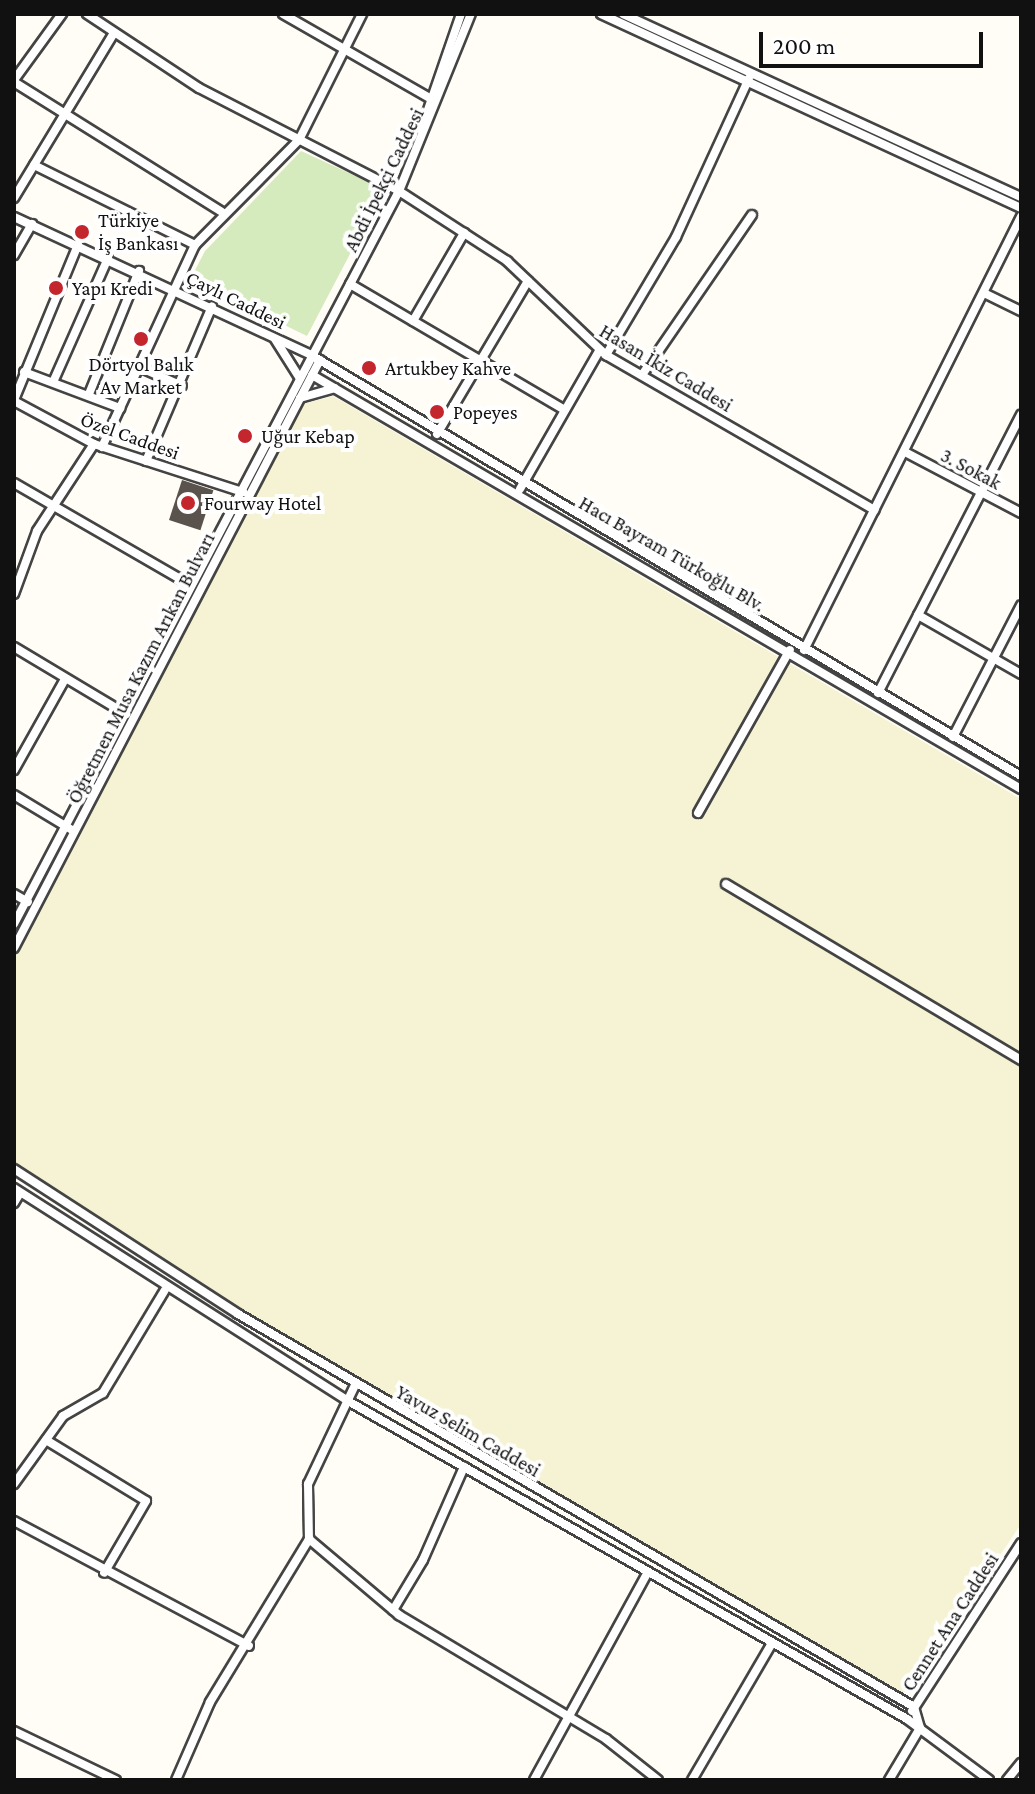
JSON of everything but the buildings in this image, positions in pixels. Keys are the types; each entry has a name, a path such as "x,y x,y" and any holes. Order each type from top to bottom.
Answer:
{"street":[{"path":"62,14 17,69 14,81 62,116 222,212"},
{"name":"Hasan İkiz Caddesi","path":"87,14 199,88 399,191 464,233 528,281 603,353 875,510"},
{"path":"283,14 347,46 436,102 461,14"},
{"path":"14,594 17,574 53,507 98,445 120,408 173,287 195,245 222,212 299,140 362,14"},
{"name":"Abdi İpekçi Caddesi","path":"311,355 399,191 471,14"},
{"path":"601,14 749,78 1021,208"},
{"path":"623,14 1021,197"},
{"path":"14,198 114,33"},
{"path":"517,494 565,410 676,237 749,78"},
{"path":"34,165 195,245"},
{"path":"642,375 752,215"},
{"path":"804,650 986,294 1021,216"},
{"name":"Çaylı Caddesi","path":"14,217 139,271 311,355"},
{"path":"14,255 32,224"},
{"path":"413,321 464,233"},
{"path":"14,401 78,245"},
{"path":"54,380 108,258"},
{"path":"89,394 139,271"},
{"path":"437,434 528,281"},
{"path":"350,284 565,410"},
{"path":"986,294 1021,311"},
{"path":"146,461 182,386 212,306"},
{"path":"272,335 299,377"},
{"name":"Hacı Bayram Türkoğlu Blv.","path":"311,355 522,485 1021,776"},
{"name":"Öğretmen Musa Kazım Arıkan Bulvarı","path":"14,948 126,714 311,355"},
{"name":"Öğretmen Musa Kazım Arıkan Bulvarı","path":"14,924 72,830 320,360"},
{"path":"137,366 182,386"},
{"path":"24,372 54,380 120,408"},
{"name":"Hacı Bayram Türkoğlu Blv.","path":"312,375 1021,789"},
{"path":"300,398 335,388"},
{"name":"Özel Caddesi","path":"14,401 98,445 249,494"},
{"path":"878,693 1021,415"},
{"name":"3. Sokak","path":"905,452 1021,513"},
{"path":"14,483 191,585"},
{"path":"953,737 1021,605"},
{"path":"918,615 1021,674"},
{"path":"698,813 793,644"},
{"path":"14,647 126,714"},
{"path":"14,770 65,679"},
{"path":"14,795 72,830"},
{"path":"726,884 1021,1060"},
{"path":"14,894 28,902"},
{"name":"Yavuz Selim Caddesi","path":"14,1169 154,1263 914,1707"},
{"path":"14,1203 17,1191"},
{"name":"Yavuz Selim Caddesi","path":"17,1191 165,1290 348,1401 907,1719 989,1780"},
{"path":"14,1484 63,1416 103,1393 165,1290"},
{"path":"176,1780 210,1702 249,1646 309,1539 308,1484 356,1383"},
{"path":"46,1440 146,1501 104,1573"},
{"path":"393,1610 423,1560 464,1467"},
{"path":"14,1521 104,1573 249,1646"},
{"path":"309,1539 393,1610 567,1716 658,1780"},
{"name":"Cennet Ana Caddesi","path":"907,1719 1021,1543"},
{"path":"534,1780 648,1572"},
{"path":"692,1780 772,1643"},
{"path":"889,1780 920,1728 914,1707"},
{"path":"14,1731 116,1780"},
{"path":"1007,1780 1021,1763"}],"shaded area":[{"path":"333,396 1021,799 1021,1524 909,1691 901,1693 279,1333 14,1163 14,956 303,404"}],"green space":[{"path":"301,151 384,189 307,336 194,281 193,274 205,251"}],"place":[{"name":"Türkiye İş Bankası","path":"82,232"},
{"name":"Yapı Kredi","path":"56,288"},
{"name":"Dörtyol Balık Av Market","path":"141,339"},
{"name":"Artukbey Kahve","path":"369,368"},
{"name":"Popeyes","path":"437,412"},
{"name":"Uğur Kebap","path":"245,436"},
{"name":"Fourway Hotel","path":"188,503"}]}
